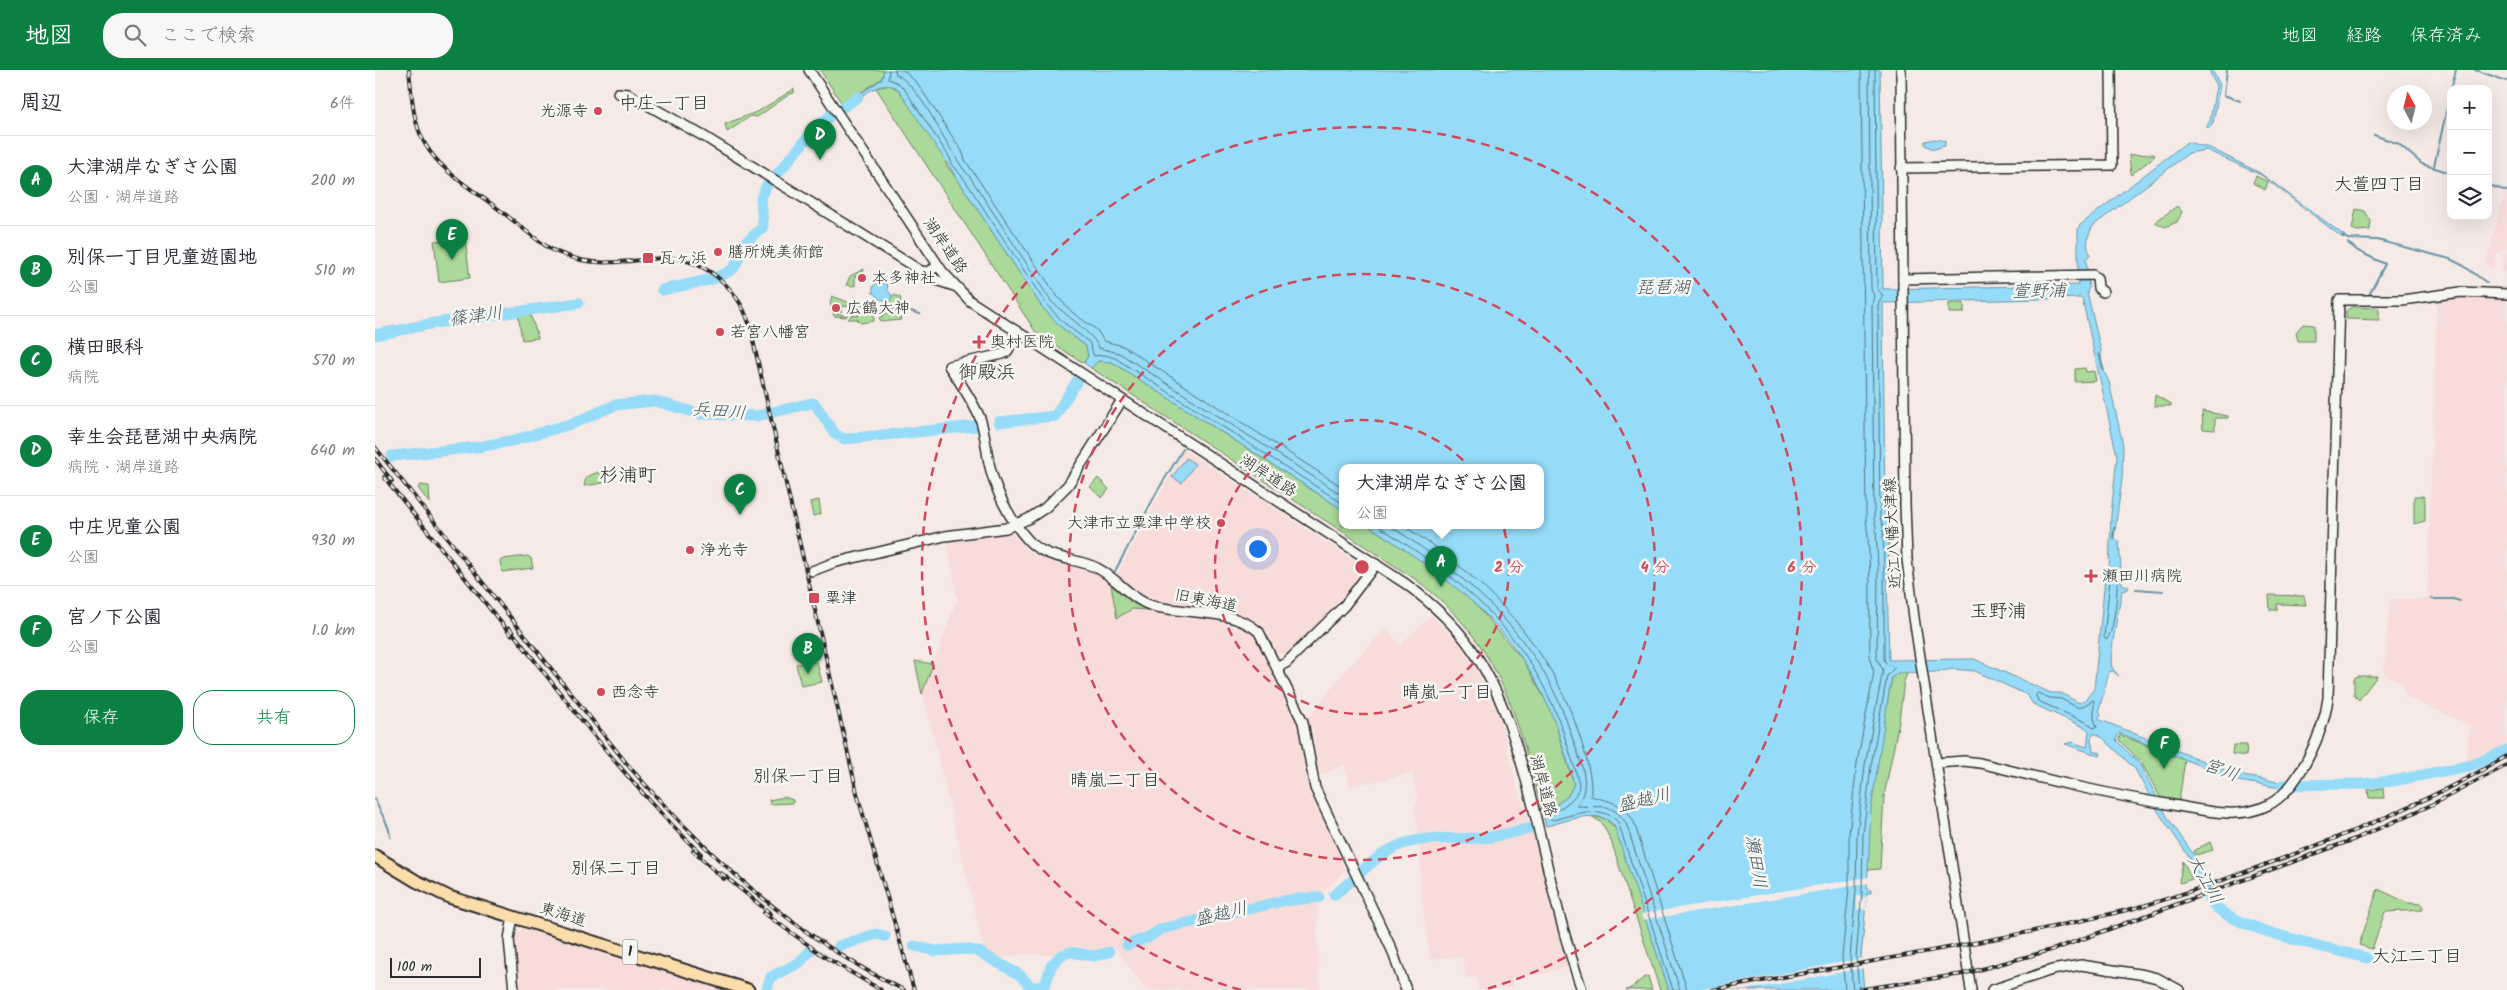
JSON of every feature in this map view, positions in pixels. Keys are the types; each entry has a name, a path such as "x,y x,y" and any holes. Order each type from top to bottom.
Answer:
{"highway":[{"name":"東海道","path":"375,856 433,890 747,990"}],"street":[{"name":"湖岸道路","path":"809,70 938,266 954,286 970,301 1406,584 1440,612 1471,647 1488,675 1503,708 1522,764 1567,941 1582,990"},
{"name":"近江八幡大津線","path":"1901,70 1906,539 1911,595 1971,990"},
{"path":"1901,168 2112,166 2111,70"},
{"path":"618,93 628,94 705,136 921,271 927,277 954,286"},
{"path":"921,271 928,272 938,266"},
{"path":"1903,281 2089,275 2097,278 2098,288 2103,292"},
{"path":"1937,763 1964,761 1980,763 2114,796 2238,813 2268,806 2282,796 2298,776 2325,716 2329,681 2339,300 2402,300 2446,292 2474,291 2507,294"},
{"name":"旧東海道","path":"1017,332 1007,352 949,366 980,420 995,484 1016,524 1026,539 1041,551 1099,569 1143,602 1157,607 1219,616 1254,628 1263,637 1307,731 1315,788 1392,950 1406,990"},
{"path":"812,571 833,563 945,536 1006,528 1038,513 1062,492 1092,449 1122,400"},
{"path":"1278,667 1287,663 1344,606 1376,564"},
{"path":"513,916 509,939 514,990"},
{"path":"1992,990 2052,970 2081,964 2157,978 2179,990"}],"shaded area":[{"path":"2505,192 2507,193 2507,249 2497,253 2494,269 2485,265"},
{"path":"2507,251 2507,273 2501,272 2503,253"},
{"path":"2493,295 2507,297 2507,747 2488,757 2465,762 2470,725 2406,697 2402,683 2384,674 2384,671 2390,599 2427,599 2437,301 2448,296 2490,298"},
{"name":"大津市立粟津中学校","path":"1184,450 1363,566 1362,575 1285,658 1284,655 1277,653 1267,631 1253,620 1211,608 1150,600 1116,576"},
{"path":"1013,533 1035,556 1096,574 1111,585 1117,614 1138,608 1203,618 1244,629 1256,636 1298,723 1305,775 1312,795 1346,867 1344,872 1323,892 1318,902 1317,934 1320,990 1146,990 1114,947 1094,950 1077,946 1066,947 1051,955 1020,955 997,959 984,950 923,694 955,604 958,602 947,542"},
{"path":"1432,615 1459,643 1477,670 1498,713 1517,788 1533,833 1568,967 1543,973 1512,976 1513,987 1478,990 1477,978 1465,979 1463,957 1430,959 1421,892 1419,836 1414,809 1418,801 1412,773 1350,787 1344,765 1319,776 1313,731 1308,718 1345,670 1387,628 1400,645"},
{"path":"524,928 727,990 519,990 514,936"}],"green space":[{"path":"820,70 884,70 882,78 843,105"},
{"path":"890,85 904,96 912,107 946,161 946,165 960,183 1042,307 1061,327 1086,346 1088,356 1084,363 1037,334 876,88"},
{"path":"794,89 794,93 757,117 751,116 727,132 725,124 759,111"},
{"path":"2154,154 2155,156 2131,175 2129,155"},
{"path":"2256,176 2268,182 2265,190 2253,183"},
{"path":"2177,206 2182,212 2177,222 2165,227 2155,222"},
{"path":"2356,209 2365,211 2371,221 2370,230 2357,231 2352,229"},
{"path":"465,238 470,278 439,282 434,241"},
{"path":"864,269 862,276 855,276 855,286 846,285 850,276"},
{"path":"893,295 900,297 901,302 896,309 888,311 886,309 887,302"},
{"path":"832,296 848,302 850,307 842,306 841,312 839,305 835,306 836,313 846,317 834,316 830,303"},
{"path":"1949,303 1964,303 1964,313 1949,313"},
{"path":"857,304 865,304 864,312 869,306 874,307 874,321 861,323 857,319 848,319 852,315 859,316 856,311"},
{"path":"2351,307 2379,308 2379,320 2346,319 2346,311"},
{"path":"883,308 886,314 897,311 901,320 882,322 879,318 884,315"},
{"path":"530,313 538,338 522,340 518,314"},
{"path":"2303,324 2314,325 2314,341 2298,341 2296,332"},
{"path":"1098,361 1112,362 1339,507 1339,529 1374,529 1442,574 1477,606 1523,660 1551,710 1574,784 1568,796 1543,815 1514,714 1502,684 1487,656 1468,629 1444,604 1415,579 1091,368"},
{"path":"2085,368 2086,372 2094,371 2096,381 2075,382 2075,369"},
{"path":"2155,395 2171,404 2171,406 2154,406"},
{"path":"2202,411 2228,416 2228,418 2215,418 2215,430 2203,429"},
{"path":"601,471 603,483 584,486 586,477"},
{"path":"1098,478 1109,489 1102,498 1090,487"},
{"path":"420,485 429,486 430,504 418,488"},
{"path":"2414,496 2423,496 2425,499 2425,521 2414,524"},
{"path":"819,500 821,514 813,516 810,502"},
{"path":"527,556 531,558 533,568 502,572 500,561 503,559"},
{"path":"1111,585 1131,602 1147,610 1132,609 1117,618"},
{"path":"2269,595 2304,596 2306,605 2277,604 2277,610 2270,610"},
{"path":"915,661 933,664 922,694"},
{"path":"817,662 822,682 801,686 796,664"},
{"path":"1908,672 1904,681 1899,721 1884,796 1880,869 1867,870 1871,797 1892,677 1898,673"},
{"path":"2358,676 2377,676 2359,700 2354,695 2354,678"},
{"path":"2120,735 2185,760 2179,801 2160,797 2141,762 2119,740"},
{"path":"2233,745 2247,745 2246,756 2232,754"},
{"path":"2383,788 2384,798 2369,798 2368,790"},
{"path":"784,797 793,800 793,803 770,804 769,800"},
{"path":"1591,816 1606,819 1616,829 1669,990 1660,990 1611,841 1602,823"},
{"path":"2210,842 2213,850 2196,855 2193,851"},
{"path":"2183,861 2192,879 2180,883 2179,882"},
{"path":"2378,889 2408,903 2422,904 2423,910 2385,912 2372,949 2359,945"},
{"path":"1648,976 1652,990 1626,990 1642,979"}],"water":[{"name":"琵琶湖","path":"884,70 1880,70 1883,289 2078,285 2078,229 2080,225 2187,142 2210,148 2260,173 2345,236 2343,238 2261,175 2206,150 2189,153 2092,228 2087,243 2090,254 2086,260 2089,288 2087,292 2101,351 2102,367 2109,382 2123,445 2122,479 2114,538 2119,541 2122,584 2129,587 2122,591 2111,662 2113,669 2119,676 2113,671 2109,672 2099,710 2101,714 2098,719 2238,775 2284,783 2281,788 2238,781 2119,733 2116,740 2139,763 2168,818 2198,861 2204,876 2199,877 2198,870 2159,813 2135,769 2103,738 2094,733 2091,739 2093,751 2101,753 2100,756 2065,744 2072,742 2087,747 2089,731 2033,704 2027,695 1975,671 1953,669 1936,672 1898,673 1892,677 1890,686 1871,809 1867,890 1871,890 1871,893 1867,893 1861,957 1864,990 1669,990 1614,825 1599,817 1590,816 1546,826 1543,815 1568,796 1574,784 1548,706 1531,672 1487,616 1461,592 1374,529 1544,529 1544,464 1339,464 1339,507 1112,362 1098,361 1091,368 1084,363 1088,356 1086,346 1061,327 1042,307 898,89 885,85 871,90 847,107 845,104 882,79","holes":["2082,298 2117,456 2111,515 2109,571 2105,578 2094,689 2086,699 2079,703 2061,693 2051,693 1974,659 1889,660 1888,522 1885,518 1883,303"]},
{"path":"2209,70 2212,70 2220,85 2213,123 2208,128 2206,126 2210,121 2216,86"},
{"path":"1935,139 1945,141 1945,146 1934,149 1925,145 1925,141"},
{"path":"880,281 888,285 887,289 892,296 890,301 880,299 873,293 873,286"},
{"path":"1186,458 1195,464 1182,483 1172,477"}],"pier":[{"path":"1870,877 1870,883 1643,920 1641,914"},
{"path":"1857,896 1862,897 1862,899 1867,896 1866,911 1862,908 1857,910"},
{"path":"1864,958 1864,968 1746,990 1698,990"}],"waterway":[{"path":"2227,70 2224,95 2240,101"},
{"path":"2452,85 2456,70"},
{"path":"2475,70 2507,81"},
{"name":"篠津川","path":"778,173 815,129 858,97"},
{"path":"2434,166 2447,109"},
{"path":"2374,135 2399,144 2422,164 2447,172"},
{"name":"篠津川","path":"662,290 713,279 734,268 745,243 763,227 761,198 767,185"},
{"path":"2492,186 2507,191"},
{"path":"2342,236 2348,239 2377,240 2450,259 2464,266 2487,283"},
{"path":"2348,243 2358,251 2385,264 2368,297"},
{"path":"886,301 886,311 896,310"},
{"name":"篠津川","path":"375,335 435,323 579,303"},
{"path":"904,309 920,314"},
{"path":"2099,354 2104,371"},
{"name":"兵田川","path":"999,422 1055,416 1077,381"},
{"name":"兵田川","path":"392,456 478,447 515,440 574,423 615,405 655,401 700,414 757,416 812,403 815,404 835,434 844,439 976,426"},
{"path":"1114,573 1158,490 1183,449"},
{"path":"2113,538 2114,528"},
{"path":"2136,589 2163,591"},
{"path":"2431,599 2453,599 2460,601"},
{"name":"宮川","path":"2282,785 2361,784 2393,781 2473,765 2507,750"},
{"name":"兵田川","path":"375,799 390,832 390,837"},
{"name":"盛越川","path":"1361,872 1378,858 1408,842 1491,837 1529,829"},
{"name":"大江川","path":"2196,864 2212,902 2227,915 2244,923 2286,937 2367,958"},
{"name":"盛越川","path":"1334,895 1354,879"},
{"name":"盛越川","path":"1127,945 1149,937 1161,929 1283,901 1319,897"},
{"name":"盛越川","path":"839,946 876,934 885,936"},
{"name":"盛越川","path":"914,946 936,951 966,949 979,952 1020,975 1031,987 1039,987 1046,983 1051,966 1060,956 1070,952 1094,956 1109,952"},
{"name":"盛越川","path":"767,989 771,977 799,963 810,951"}],"railway":[{"path":"409,70 417,126 432,154 450,173 543,244 565,255 591,262 665,258 693,263 717,277 744,310 749,323 858,797 914,990"},
{"path":"375,447 627,764 688,830 754,891 789,919 864,969 904,990"},
{"path":"375,459 392,481"},
{"path":"384,477 511,635"},
{"path":"509,628 625,772 701,854"},
{"path":"1712,990 1975,943 2079,921 2167,899 2202,888 2361,828 2450,787 2507,756"},
{"path":"1856,990 1963,974 2055,949 2355,839 2429,806 2507,765"},
{"path":"693,851 724,879"},
{"path":"721,873 771,914"},
{"path":"764,913 825,957 881,990"}],"place":[{"name":"光源寺","path":"598,111"},
{"name":"幸生会琵琶湖中央病院","path":"820,160"},
{"name":"膳所焼美術館","path":"718,252"},
{"name":"瓦ヶ浜","path":"648,258"},
{"name":"中庄児童公園","path":"452,260"},
{"name":"本多神社","path":"862,278"},
{"name":"広鶴大神","path":"836,308"},
{"name":"若宮八幡宮","path":"720,332"},
{"name":"奥村医院","path":"979,342"},
{"name":"横田眼科","path":"740,515"},
{"name":"大津市立粟津中学校","path":"1221,523"},
{"name":"浄光寺","path":"690,550"},
{"name":"瀬田川病院","path":"2091,576"},
{"name":"大津湖岸なぎさ公園","path":"1441,587"},
{"name":"粟津","path":"814,598"},
{"name":"別保一丁目児童遊園地","path":"808,674"},
{"name":"西念寺","path":"601,692"},
{"name":"宮ノ下公園","path":"2164,769"}],"district":[{"name":"中庄一丁目","path":"664,104"},
{"name":"大萱四丁目","path":"2379,185"},
{"name":"御殿浜","path":"987,373"},
{"name":"杉浦町","path":"628,476"},
{"name":"玉野浦","path":"1998,612"},
{"name":"晴嵐一丁目","path":"1447,693"},
{"name":"別保一丁目","path":"798,777"},
{"name":"晴嵐二丁目","path":"1115,781"},
{"name":"別保二丁目","path":"616,869"},
{"name":"大江二丁目","path":"2417,957"}],"water label":[{"name":"萱野浦","path":"2039,292"},
{"name":"瀬田川","path":"1755,862"}]}
